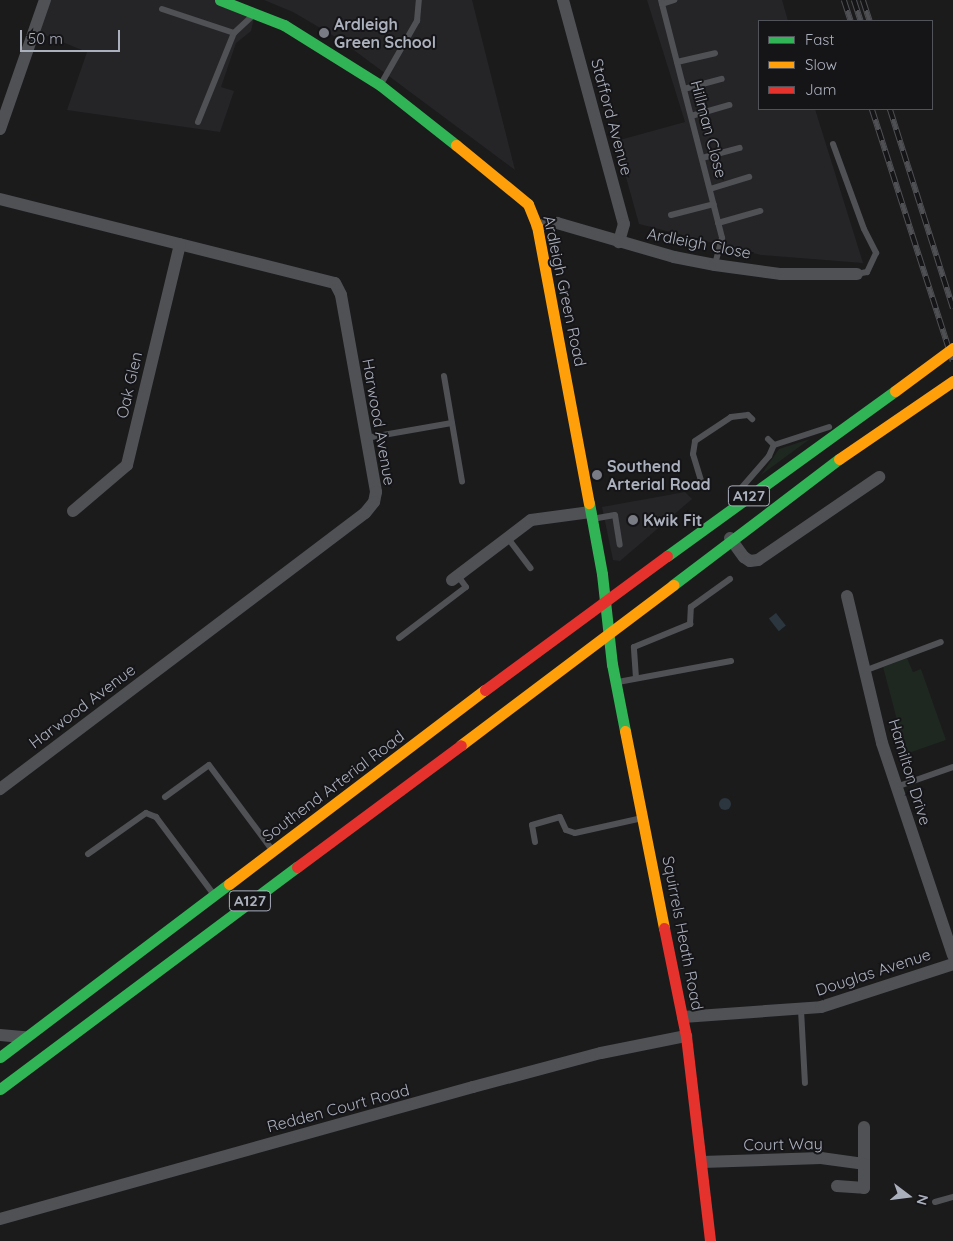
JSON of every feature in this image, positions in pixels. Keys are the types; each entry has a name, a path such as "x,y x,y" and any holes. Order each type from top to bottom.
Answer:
{"main road":[{"name":"Ardleigh Green Road","path":"220,0 255,13 313,41 380,86 528,204 538,226 605,602 608,633"},
{"name":"Southend Arterial Road","path":"0,1057 518,665 953,348"},
{"name":"A127","path":"0,1089 608,633 814,475 903,418 953,381"},
{"name":"A127","path":"662,577 697,565"},
{"path":"605,602 621,606 626,602"},
{"name":"A127","path":"518,665 537,665 589,628 608,633"},
{"name":"Squirrels Heath Road","path":"608,633 616,682 683,1017 702,1162 710,1241"}],"street":[{"path":"0,129 45,0"},
{"name":"Stafford Avenue","path":"563,0 624,224 619,242"},
{"name":"Harwood Avenue","path":"0,199 335,284 341,295 376,492 374,502 365,513 0,789"},
{"name":"Ardleigh Close","path":"538,226 557,223 619,242 715,265 781,274 857,274"},
{"name":"Oak Glen","path":"73,511 127,466 180,244"},
{"path":"730,538 744,557 750,561 758,560 879,477"},
{"path":"454,578 531,520 590,515"},
{"name":"Hamilton Drive","path":"847,596 864,671 896,787 953,955"},
{"name":"Douglas Avenue","path":"683,1017 801,1010 821,1007 953,964"},
{"path":"0,1035 27,1037"},
{"name":"Redden Court Road","path":"0,1219 601,1053 686,1036"},
{"path":"837,1186 864,1188 864,1127"},
{"name":"Court Way","path":"702,1162 821,1158 864,1164"}],"lane":[{"path":"380,86 417,21 419,0"},
{"path":"661,2 674,0"},
{"name":"Hillman Close","path":"661,2 722,238 715,265"},
{"path":"162,9 234,33"},
{"path":"198,122 234,33 255,13"},
{"path":"677,62 715,53"},
{"path":"684,89 722,78"},
{"path":"691,116 729,105"},
{"path":"833,144 864,229 876,253 867,272 857,274"},
{"path":"702,158 740,148"},
{"path":"710,189 749,177"},
{"path":"672,215 714,204"},
{"path":"718,222 760,211"},
{"path":"444,376 462,481"},
{"path":"703,487 693,454 695,441 731,417 748,415 752,419"},
{"path":"712,523 769,456 774,445 856,419"},
{"path":"366,438 452,423"},
{"path":"768,439 774,445"},
{"path":"590,515 614,515 620,545"},
{"path":"507,537 530,568"},
{"path":"399,638 466,587 454,578"},
{"path":"636,678 634,647 690,624 691,608 730,579"},
{"path":"864,671 941,642"},
{"path":"616,682 731,661"},
{"path":"165,797 209,765 273,850"},
{"path":"896,787 953,767"},
{"path":"88,854 146,813 156,817 214,895"},
{"path":"535,842 532,825 560,817 566,830 575,833 643,818"},
{"path":"801,1010 805,1083"},
{"path":"935,1202 953,1197"}],"shaded area":[{"path":"45,0 229,0 255,13 251,31 236,43 221,87 234,91 220,132 67,110 87,52 35,31"},
{"path":"264,0 472,0 515,170 339,39 293,12"},
{"path":"647,0 782,0 788,20 758,20 758,110 815,110 863,263 761,255 639,224 616,141 685,122"},
{"path":"810,439 761,475 779,449"},
{"path":"685,492 692,499 620,561 613,560 602,507"},
{"path":"776,613 786,626 779,631 769,619"},
{"path":"907,658 913,672 921,669 946,740 906,754 883,667"},
{"path":"723,798 727,798 731,804 727,810 723,810 719,806 719,802"}],"railway":[{"path":"844,0 851,20"},
{"path":"854,0 861,20"},
{"path":"863,0 870,20"},
{"path":"872,110 953,361"},
{"path":"890,110 953,308"}],"traffic: fast":[{"path":"220,0 284,25 380,85 456,145"},
{"path":"667,556 895,391"},
{"path":"673,585 839,459"},
{"path":"589,503 602,574 612,664 625,731"},
{"path":"0,1089 297,867"},
{"path":"0,1057 229,884"}],"traffic: slow":[{"path":"456,145 528,204 537,226 589,503"},
{"path":"895,391 953,348"},
{"path":"839,459 953,381"},
{"path":"461,745 673,585"},
{"path":"229,884 485,690"},
{"path":"625,731 664,928"}],"traffic: jam":[{"path":"485,690 667,556"},
{"path":"297,867 461,745"},
{"path":"664,928 686,1036 710,1241"}],"place":[{"name":"Ardleigh Green School","path":"324,33"},
{"name":"Southend Arterial Road","path":"597,475"},
{"name":"Kwik Fit","path":"633,520"}]}
